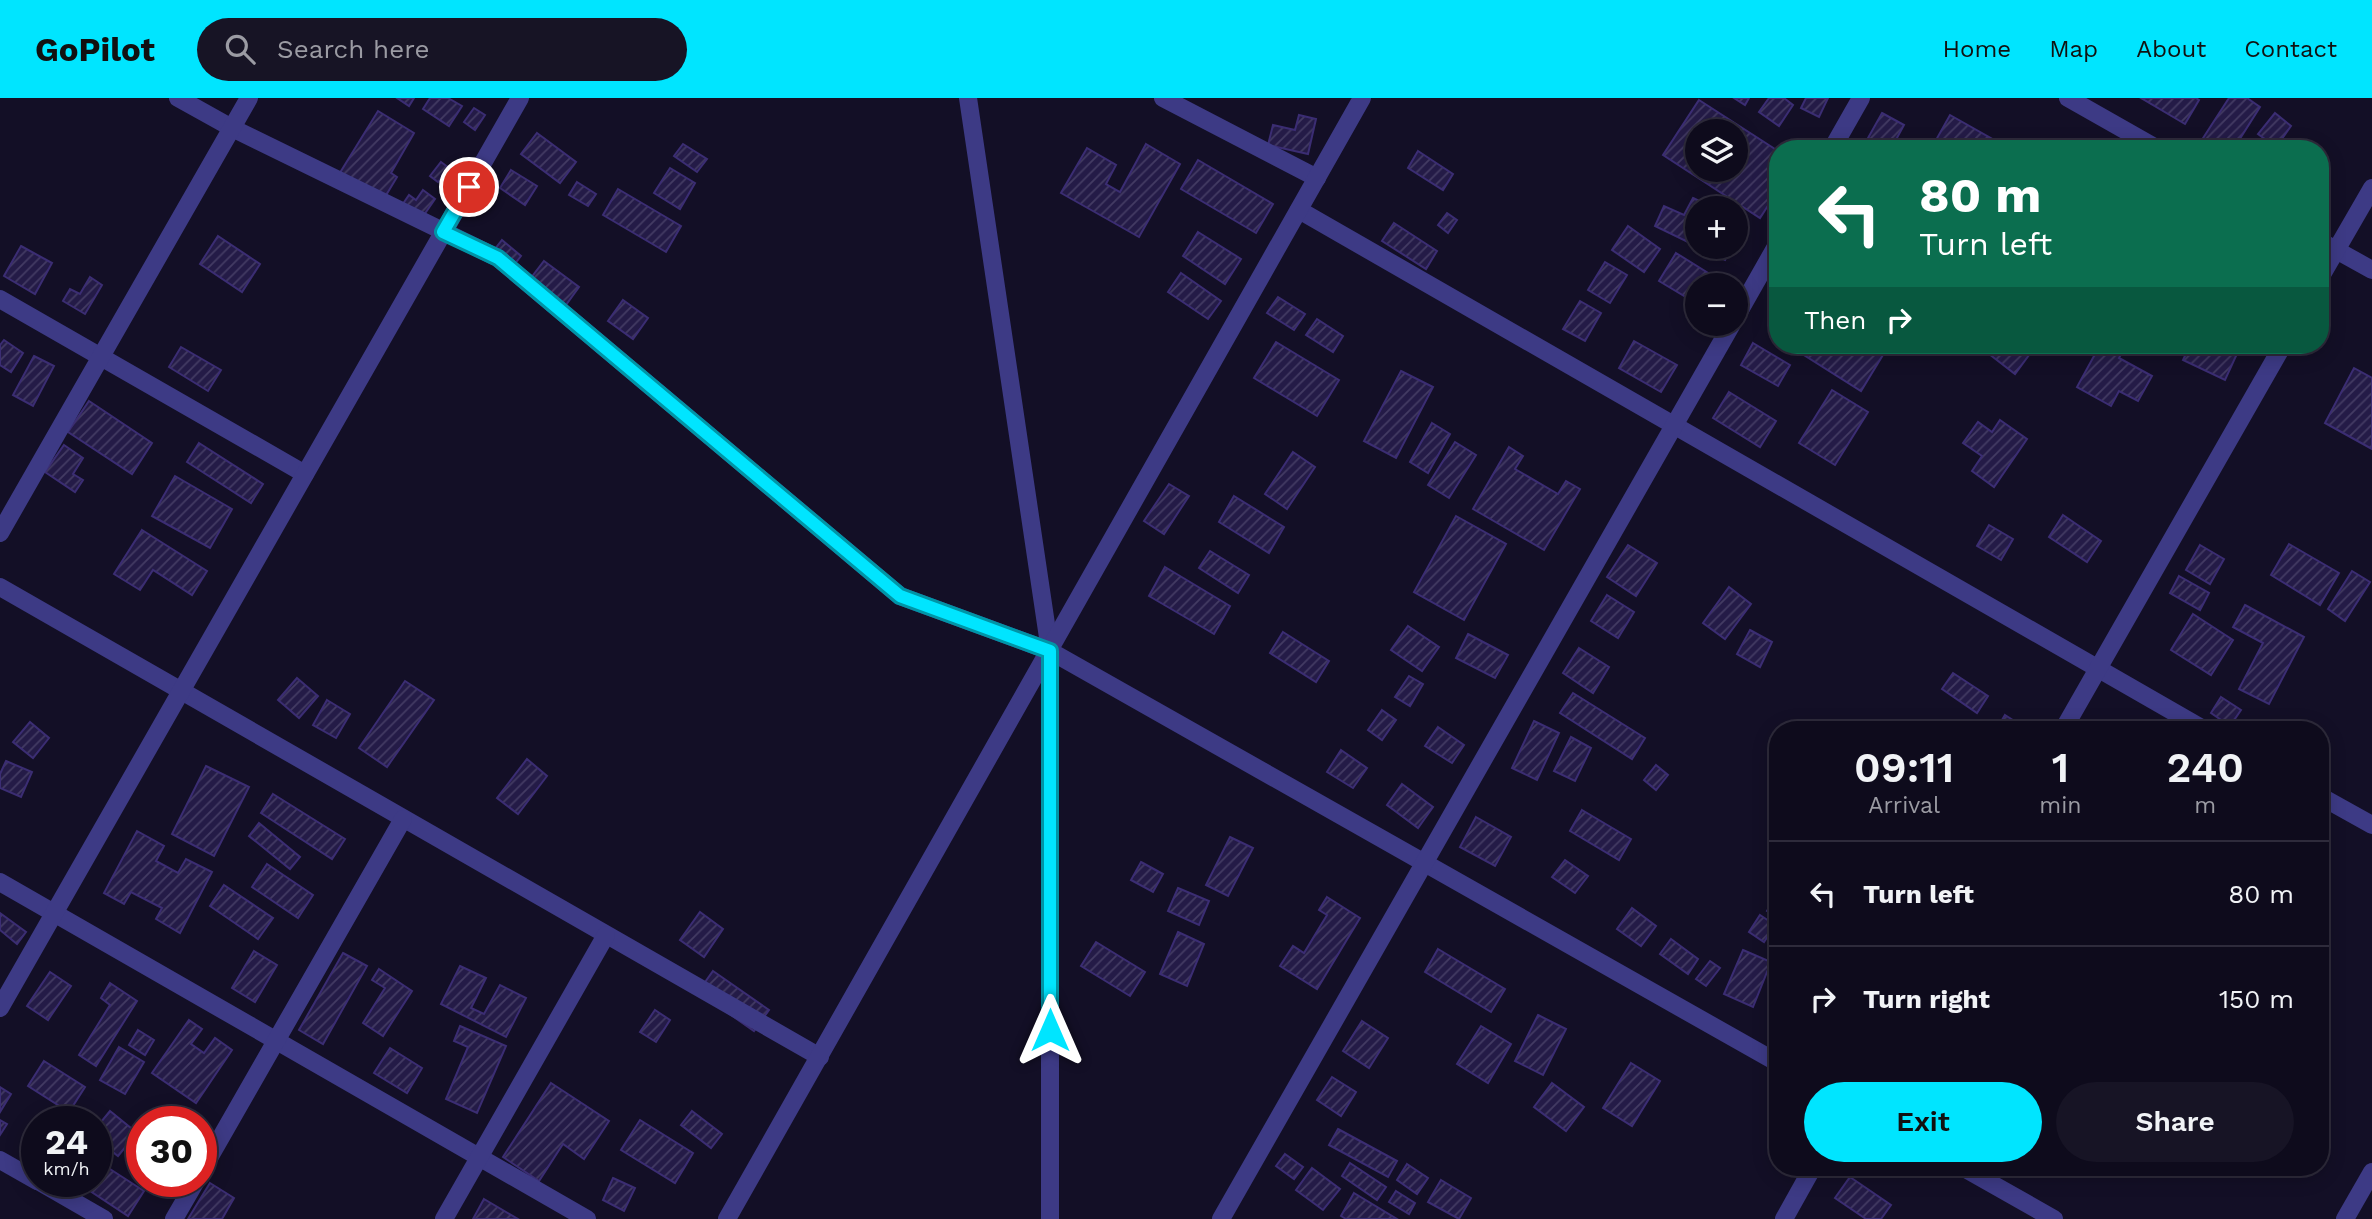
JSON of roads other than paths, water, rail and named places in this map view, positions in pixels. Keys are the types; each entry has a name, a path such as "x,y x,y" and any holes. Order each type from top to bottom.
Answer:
{"street":[{"path":"178,98 232,128 498,258 900,596 1050,651 1769,1058"},
{"path":"0,533 249,98"},
{"path":"0,1008 520,98"},
{"path":"968,98 1050,651 1050,1219"},
{"path":"1163,98 1317,178"},
{"path":"727,1219 1362,98"},
{"path":"1837,140 1861,98"},
{"path":"2068,98 2142,140"},
{"path":"2329,263 2372,188"},
{"path":"1299,210 2189,721"},
{"path":"2329,246 2372,270"},
{"path":"1748,296 1769,259"},
{"path":"0,299 305,474"},
{"path":"1221,1219 1725,336"},
{"path":"2068,721 2278,354"},
{"path":"0,587 820,1057"},
{"path":"2329,801 2372,825"},
{"path":"217,1144 403,819"},
{"path":"0,882 587,1219"},
{"path":"444,1219 606,935"},
{"path":"0,1160 21,1172"},
{"path":"2345,1219 2372,1171"},
{"path":"1784,1219 1808,1176"},
{"path":"1978,1176 2053,1219"},
{"path":"65,1197 104,1219"},
{"path":"174,1219 187,1197"}]}
